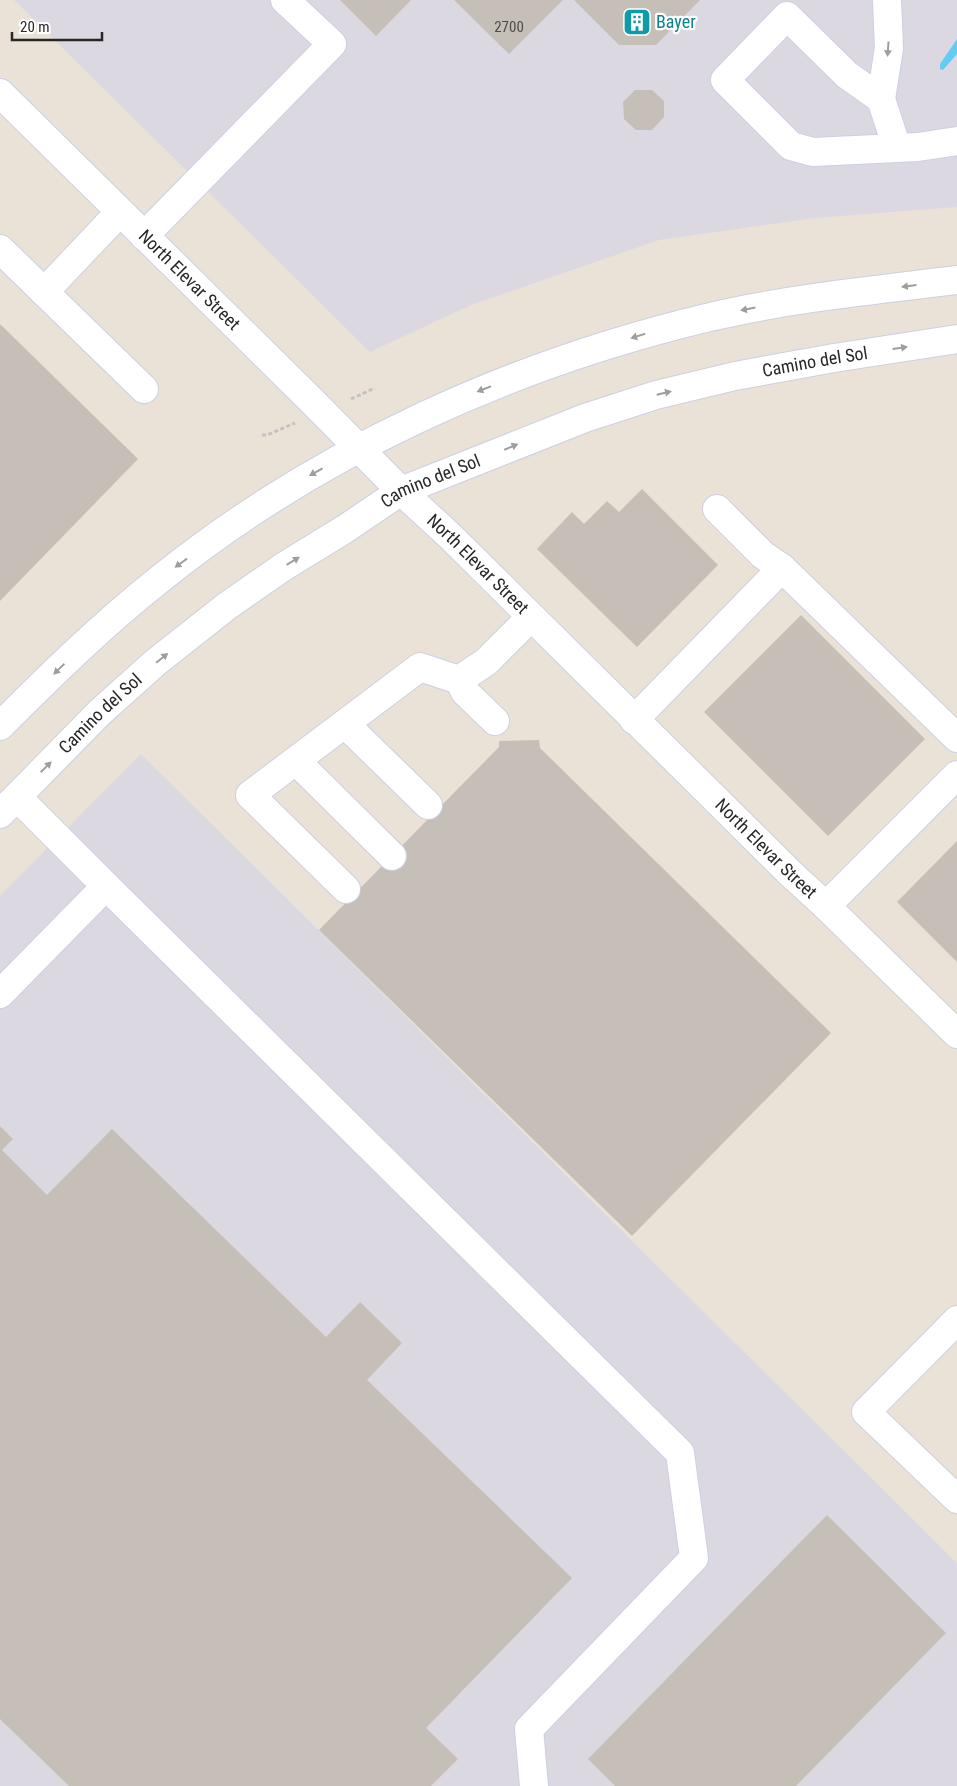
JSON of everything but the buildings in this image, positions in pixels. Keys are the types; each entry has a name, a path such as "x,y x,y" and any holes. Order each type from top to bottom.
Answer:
{"street":[{"path":"144,236 332,44 285,0"},
{"path":"887,0 889,48 881,98 897,148"},
{"path":"881,98 847,75 787,16 724,80 791,146 813,152 918,147 957,141"},
{"name":"North Elevar Street","path":"0,93 400,491 451,537 634,720 957,1034"},
{"path":"44,292 120,212"},
{"path":"0,249 144,389"},
{"path":"0,726 112,618 161,578 213,540 303,479 358,448 478,392 589,351 713,316 775,304 957,280"},
{"name":"Camino del Sol","path":"8,805 100,714 156,662 235,600 400,491 452,472 566,425 656,395 735,376 957,339"},
{"path":"717,509 763,555 782,568 957,738"},
{"path":"634,720 782,568"},
{"path":"459,680 486,662 532,617"},
{"path":"346,889 250,795 420,667 459,680 466,692 495,721"},
{"path":"345,724 428,806"},
{"path":"296,761 392,856"},
{"path":"826,906 957,775"},
{"path":"8,805 106,886 680,1453 694,1558 529,1729 534,1786"},
{"path":"0,994 106,886"},
{"path":"957,1320 866,1412 957,1498"}],"shaded area":[{"path":"14,0 957,0 957,207 815,218 659,240 471,305 370,352"},
{"path":"141,754 957,1563 957,1786 0,1786 0,896"}],"water":[{"path":"957,39 957,54 943,70 940,69 940,64"}],"place":[{"name":"Bayer","path":"637,22"}]}
